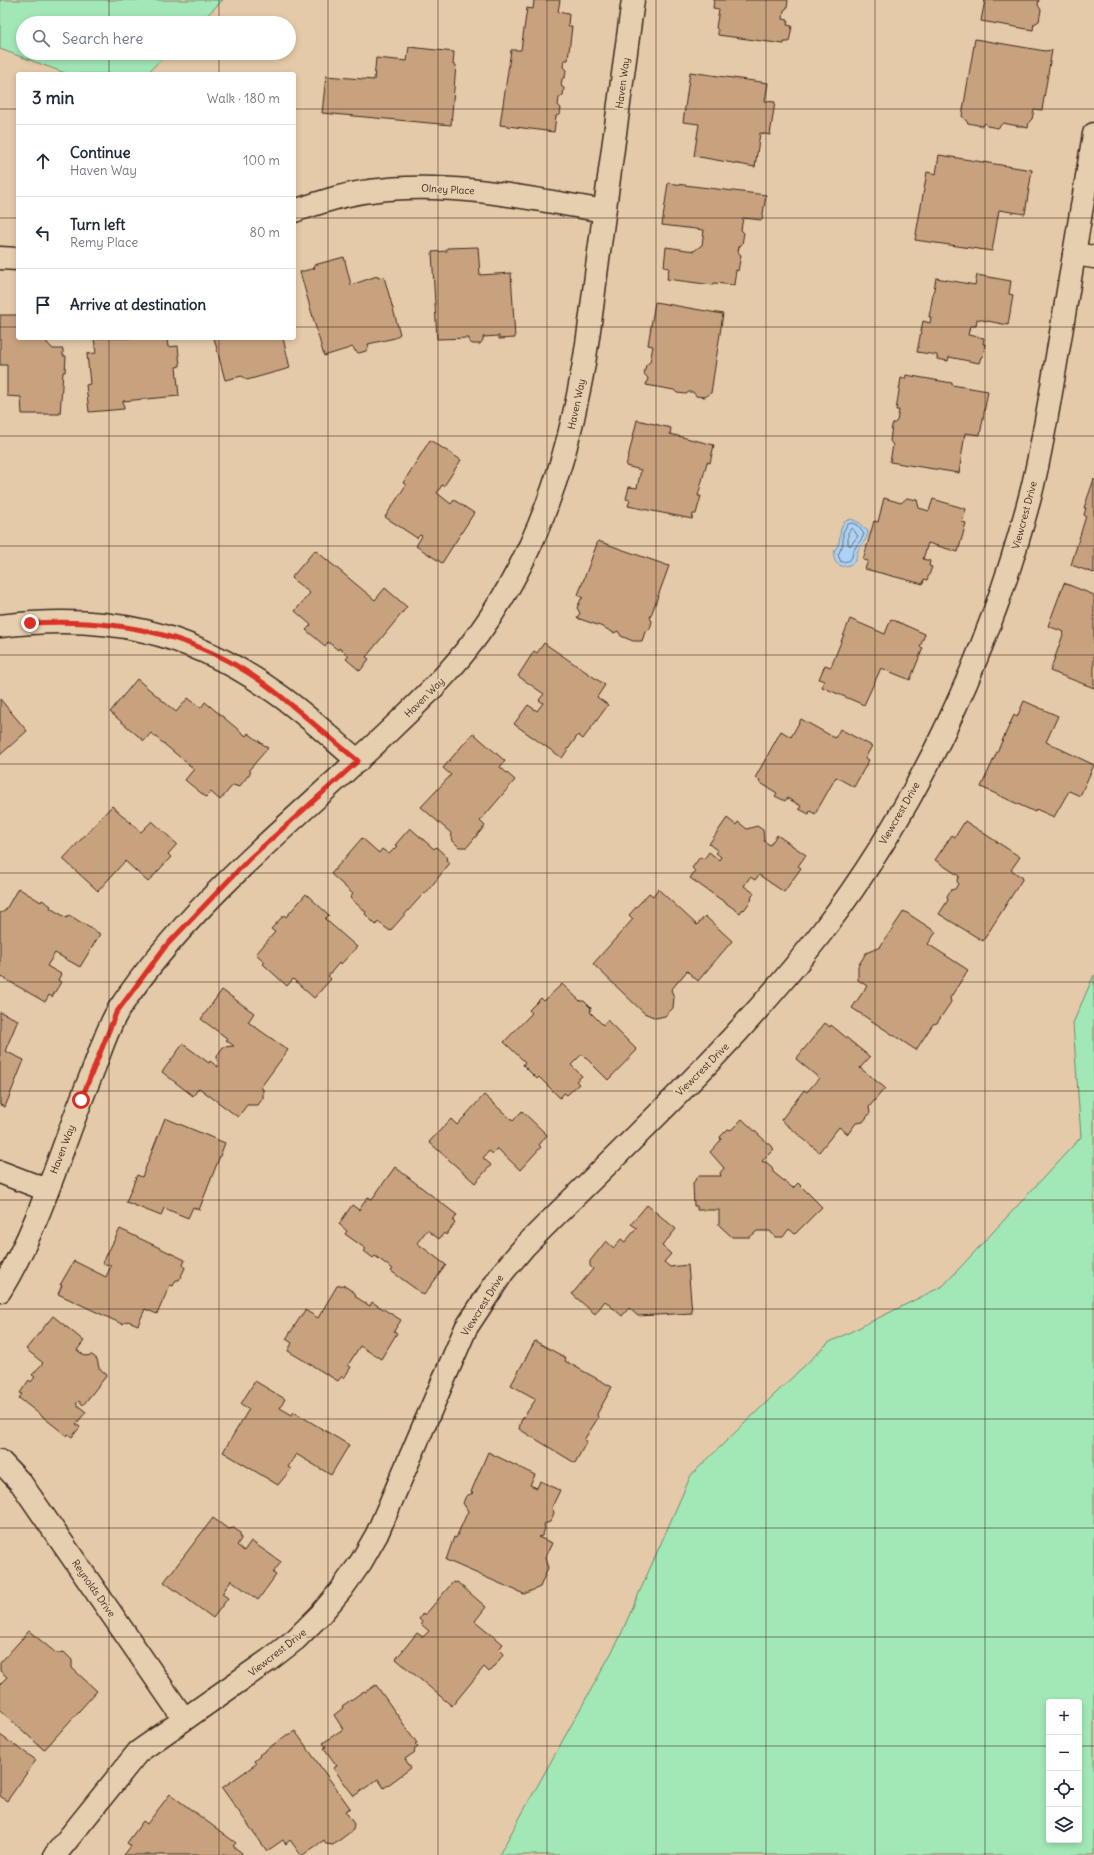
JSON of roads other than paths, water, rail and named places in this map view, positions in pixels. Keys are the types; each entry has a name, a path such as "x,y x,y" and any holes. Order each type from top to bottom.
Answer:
{"street":[{"name":"Haven Way","path":"0,1291 24,1247 116,1013 165,947 249,859 358,761 430,691 469,648 490,618 530,548 547,508 562,464 581,382 633,0"},
{"name":"Viewcrest Drive","path":"55,1855 138,1752 269,1660 296,1639 320,1615 341,1590 361,1562 377,1534 466,1328 503,1272 525,1246 741,1029 822,931 854,887 896,822 945,728 971,673 999,598 1028,504 1084,256 1094,134"},
{"name":"Olney Place","path":"296,210 337,197 369,191 407,187 442,187 475,190 604,211"},
{"path":"0,258 16,259"},
{"path":"0,626 66,621 107,623 144,630 180,640 211,653 245,672 278,694 358,761"},
{"path":"0,1172 47,1190"},
{"name":"Reynolds Drive","path":"0,1461 21,1483 184,1719"}],"water":[{"path":"851,519 860,523 862,527 868,531 868,534 858,550 855,561 848,566 841,566 834,558 834,552 838,544 842,525 844,522"}]}
